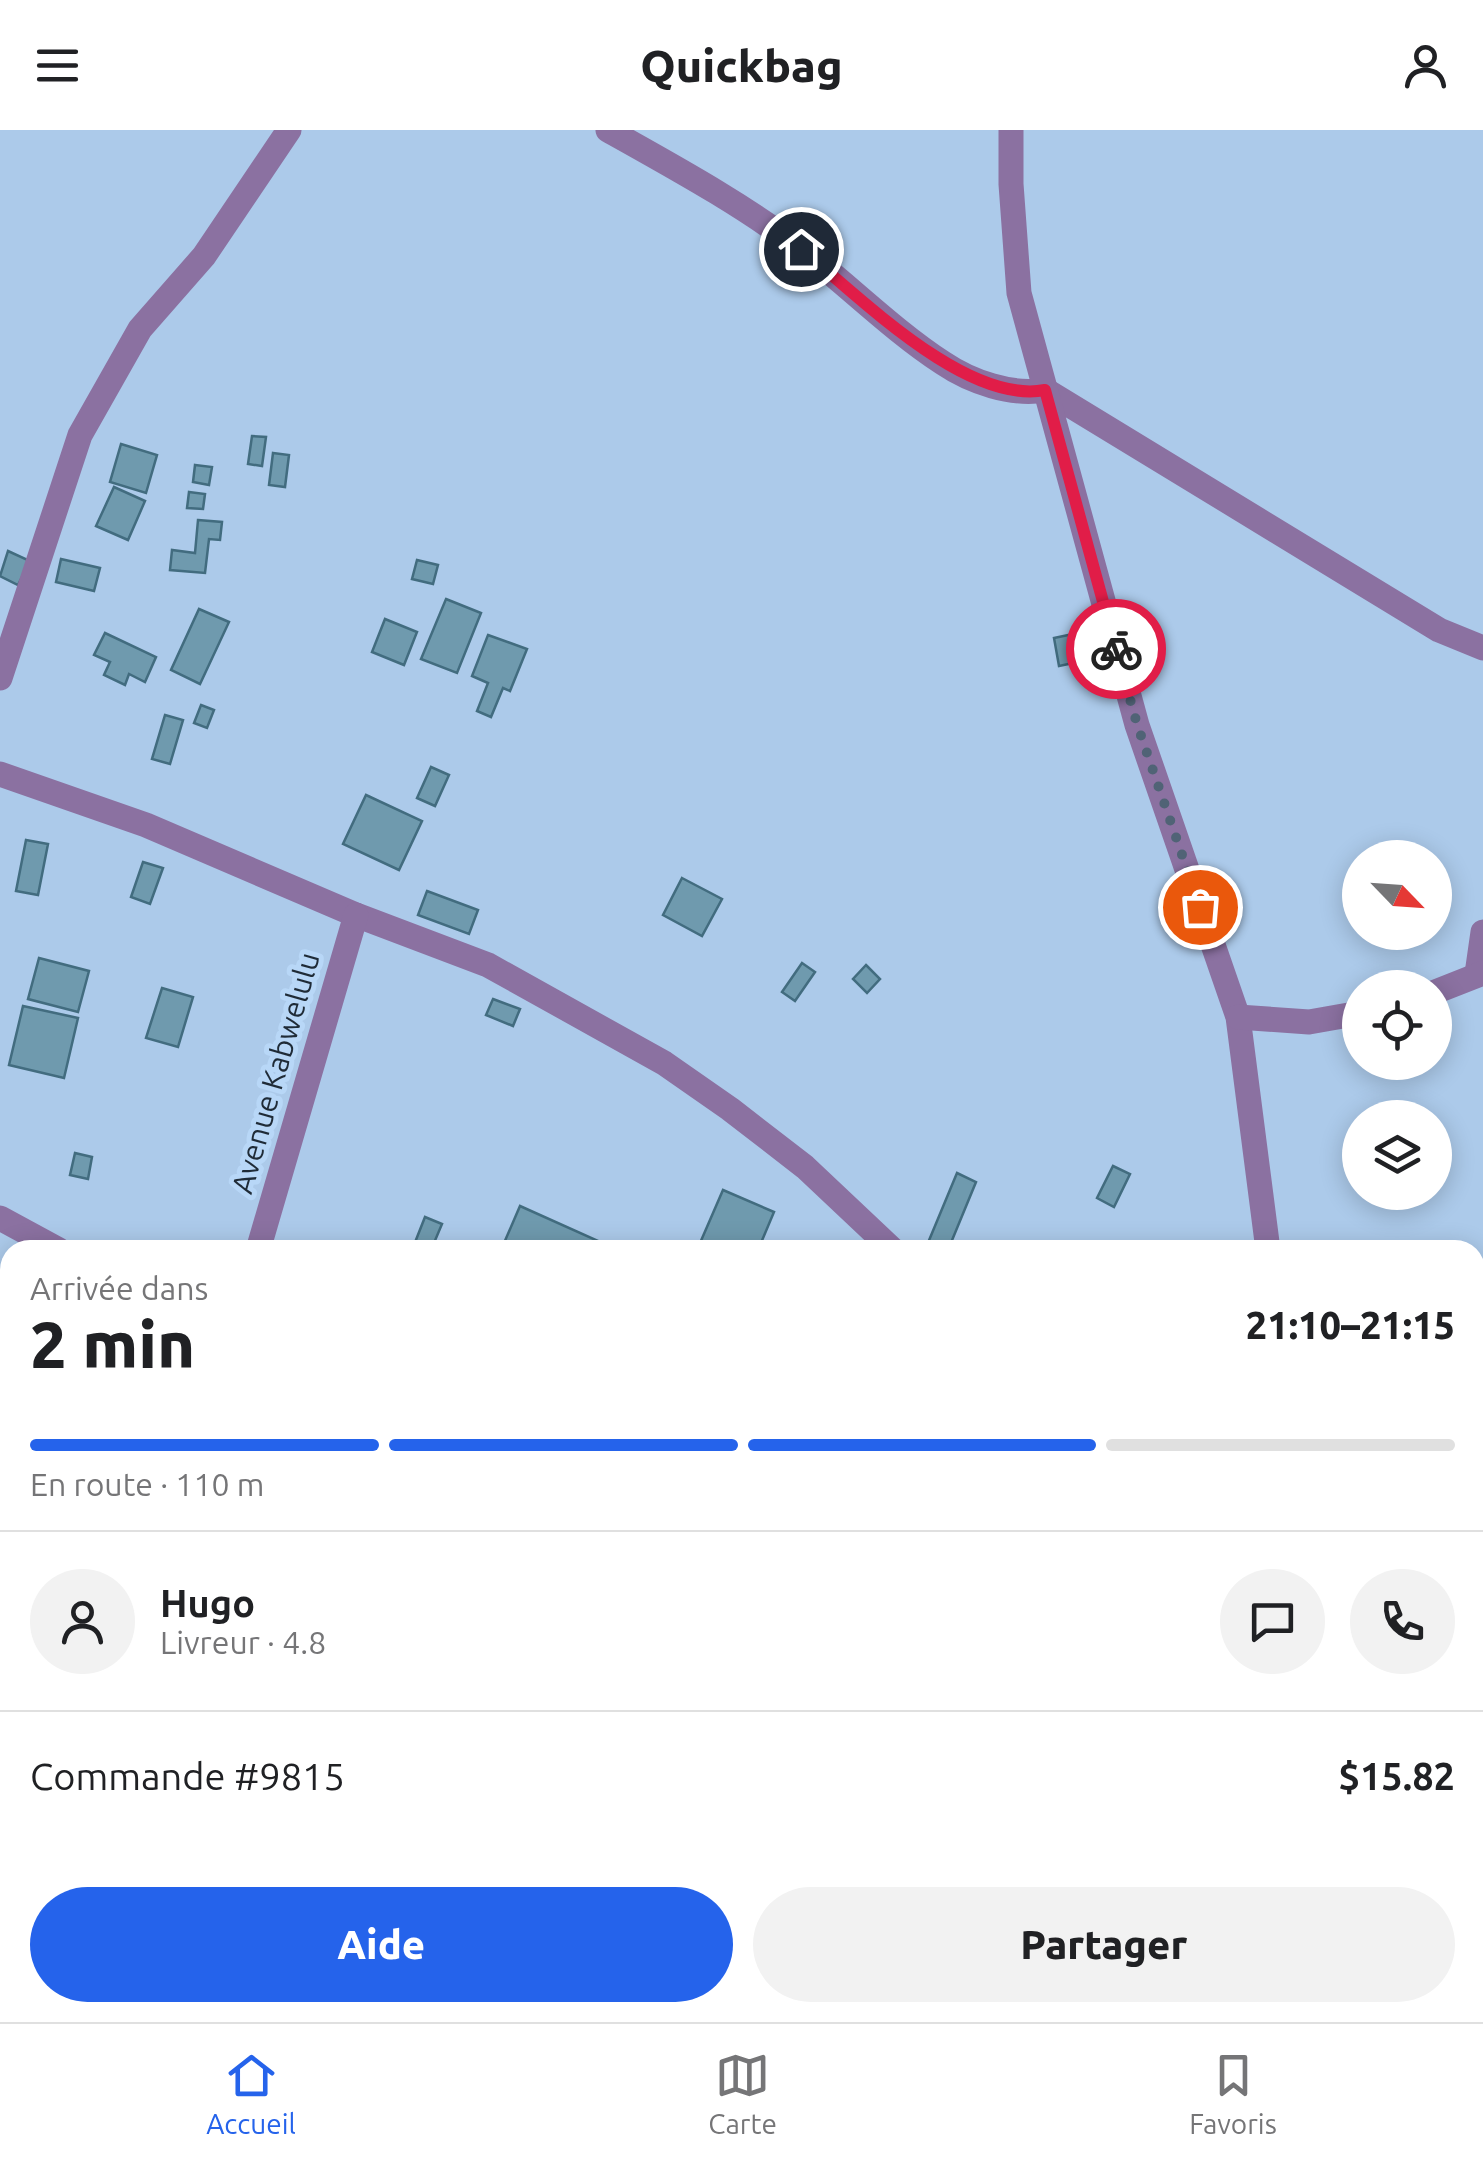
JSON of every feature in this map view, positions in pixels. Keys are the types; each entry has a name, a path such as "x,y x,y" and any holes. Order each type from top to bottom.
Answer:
{"street":[{"path":"0,678 80,435 140,329 204,256 289,130"},
{"path":"608,130 801,249 945,365 1002,389 1026,394 1045,390 1439,630 1483,648"},
{"path":"1012,130 1011,184 1019,294 1137,724 1238,1017 1267,1240"},
{"path":"0,774 146,825 356,915 488,966 664,1064 730,1108 805,1167 882,1240"},
{"name":"Avenue Kabwelulu","path":"261,1240 356,915"},
{"path":"1452,985 1480,973 1483,932"},
{"path":"1238,1017 1309,1022 1342,1016"},
{"path":"0,1218 41,1240"}],"building":[{"path":"252,436 266,437 262,466 248,464"},
{"path":"121,444 157,455 146,493 110,482"},
{"path":"273,453 289,455 285,487 269,485"},
{"path":"195,465 212,467 209,485 193,482"},
{"path":"114,487 145,501 128,540 96,526"},
{"path":"189,492 205,494 203,509 187,508"},
{"path":"198,520 222,522 220,540 209,539 205,573 170,570 172,550 195,553"},
{"path":"8,551 30,561 18,585 0,576"},
{"path":"61,559 100,568 94,591 56,582"},
{"path":"417,560 438,565 433,584 412,579"},
{"path":"446,599 481,613 457,673 421,659"},
{"path":"199,609 229,622 200,684 171,670"},
{"path":"385,619 417,632 404,665 372,652"},
{"path":"105,633 156,657 145,682 129,674 125,685 104,675 110,662 94,655"},
{"path":"1073,634 1078,662 1059,666 1054,638"},
{"path":"488,635 527,649 510,691 503,688 491,717 477,711 488,683 472,676"},
{"path":"201,705 214,710 207,728 194,723"},
{"path":"165,715 183,720 170,764 152,759"},
{"path":"431,767 449,775 435,806 417,798"},
{"path":"366,795 422,821 399,870 343,844"},
{"path":"26,840 48,844 38,895 16,891"},
{"path":"143,862 163,868 150,904 131,897"},
{"path":"682,878 722,899 702,936 663,915"},
{"path":"427,891 478,910 469,934 418,915"},
{"path":"39,958 89,971 78,1012 28,999"},
{"path":"802,963 815,972 795,1001 782,992"},
{"path":"866,965 880,979 867,993 853,979"},
{"path":"162,988 193,997 178,1047 146,1038"},
{"path":"493,999 520,1009 513,1026 486,1015"},
{"path":"23,1006 78,1018 64,1078 9,1065"},
{"path":"75,1153 92,1157 88,1179 70,1175"},
{"path":"1113,1166 1130,1174 1114,1207 1097,1198"},
{"path":"957,1173 976,1182 952,1240 929,1240"},
{"path":"723,1190 774,1212 762,1240 701,1240"},
{"path":"520,1206 596,1240 505,1240"},
{"path":"425,1217 442,1224 435,1240 416,1240"}],"way so far":[{"path":"1116,649 1137,724 1200,907"}],"route":[{"path":"801,249 945,365 1002,389 1026,394 1045,390 1116,649"}]}
